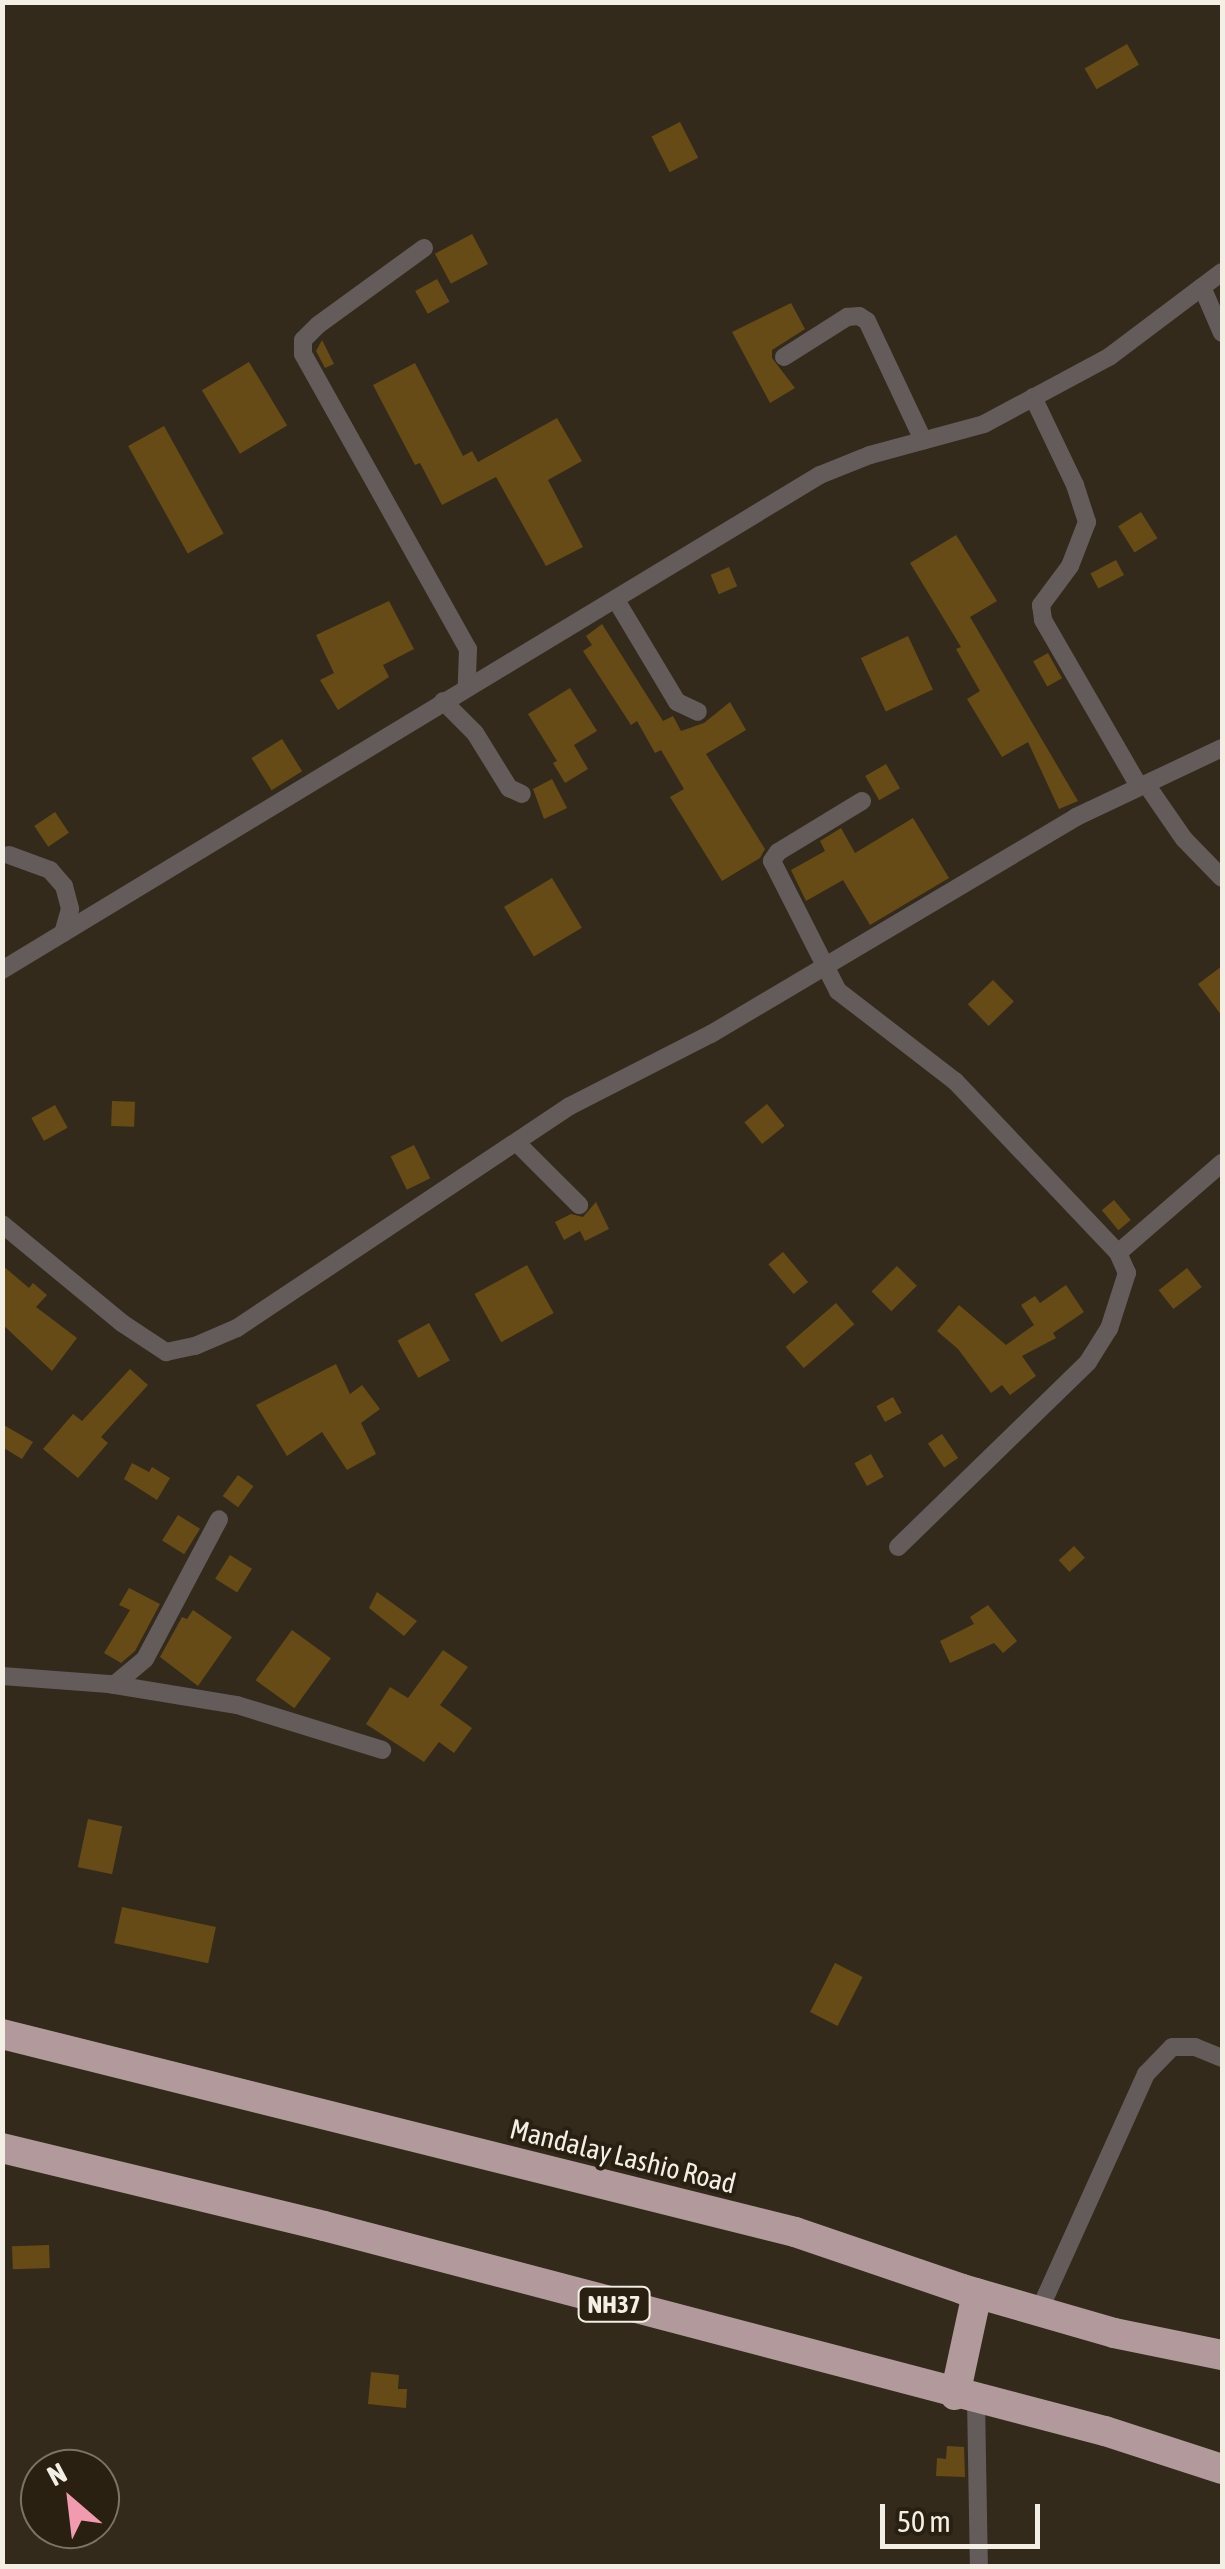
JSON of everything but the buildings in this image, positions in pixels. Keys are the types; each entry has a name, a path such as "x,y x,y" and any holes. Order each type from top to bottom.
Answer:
{"highway":[{"name":"Mandalay Lashio Road","path":"2,2034 795,2232 977,2293 1114,2333 1222,2355"},
{"name":"NH37","path":"2,2148 324,2226 1105,2431 1222,2468"},
{"path":"965,2397 977,2293"}],"street":[{"path":"424,248 318,324 304,340 304,354 468,649 467,687"},
{"path":"2,970 820,476 870,454 984,424 1109,357 1222,272"},
{"path":"1202,287 1222,333"},
{"path":"784,357 847,317 858,316 867,321 923,440"},
{"path":"1033,398 1076,486 1087,522 1076,554 1041,605 1043,620 1142,785 1184,839 1222,878"},
{"path":"616,600 678,702 698,712"},
{"path":"443,701 476,733 508,788 522,794"},
{"path":"2,1224 122,1324 166,1352 195,1346 237,1328 570,1106 711,1034 1076,817 1222,748"},
{"path":"862,801 778,852 772,861 838,992 955,1081 1118,1253 1126,1272 1108,1329 1088,1362 898,1547"},
{"path":"8,856 50,870 64,886 70,909 63,933"},
{"path":"517,1143 579,1205"},
{"path":"1118,1253 1222,1163"},
{"path":"114,1685 145,1659 219,1519"},
{"path":"2,1676 114,1685 237,1705 382,1750"},
{"path":"1039,2311 1146,2074 1172,2047 1195,2047 1222,2058"},
{"path":"965,2397 979,2566"}]}
